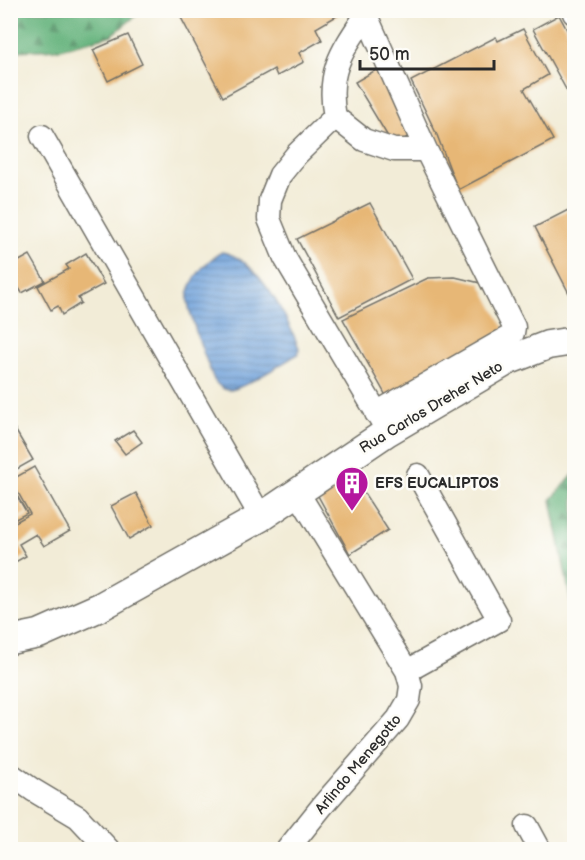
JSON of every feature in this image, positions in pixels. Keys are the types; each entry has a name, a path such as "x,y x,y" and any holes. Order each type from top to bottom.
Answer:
{"main road":[{"name":"Rua Carlos Dreher Neto","path":"10,640 39,634 100,607 261,517 297,493 382,422 509,360 548,345 574,341"}],"street":[{"path":"335,117 297,154 280,175 270,200 269,219 275,239 285,258 382,422 509,337 514,327 426,150 365,13"},
{"path":"365,13 344,48 334,74 331,98 335,117 364,140 394,150 426,150"},
{"path":"42,136 261,517"},
{"path":"297,493 407,671 499,620 418,475"},
{"name":"Arlindo Menegotto","path":"287,849 398,719 409,700 411,686 407,671"},
{"path":"10,774 78,818 110,849"},
{"path":"527,826 540,849"}],"green space":[{"path":"11,11 138,11 139,13 112,35 60,49 11,51"},
{"path":"574,474 574,618 551,500"}],"water":[{"path":"222,252 248,265 259,277 279,306 299,348 298,354 274,369 245,385 230,390 222,388 214,380 188,302 190,288 196,276 210,260"}],"building":[{"path":"177,10 347,10 316,28 322,40 299,53 304,62 277,76 274,69 223,97"},
{"path":"559,15 574,43 574,104 533,29"},
{"path":"523,29 548,75 524,89 553,140 458,190 437,135 411,81 496,37 498,41"},
{"path":"128,35 142,64 108,81 93,50"},
{"path":"381,67 417,132 393,145 355,82"},
{"path":"370,203 412,279 339,317 297,239"},
{"path":"574,207 574,303 535,227"},
{"path":"86,253 104,284 78,298 81,303 62,315 58,306 51,310 38,286 69,269 66,265"},
{"path":"30,255 45,281 22,293 10,274 10,266"},
{"path":"455,277 480,283 506,332 389,401 343,319 428,278"},
{"path":"10,421 33,460 10,473"},
{"path":"133,430 142,442 125,454 115,441"},
{"path":"34,467 70,531 44,546 36,534 19,544 26,556 10,565 10,525 30,514 11,480"},
{"name":"EFS EUCALIPTOS","path":"351,473 388,530 350,554 317,494"},
{"path":"10,484 27,513 10,522"},
{"path":"136,493 153,525 129,539 111,506"}],"place":[{"name":"EFS EUCALIPTOS","path":"352,512"}]}
